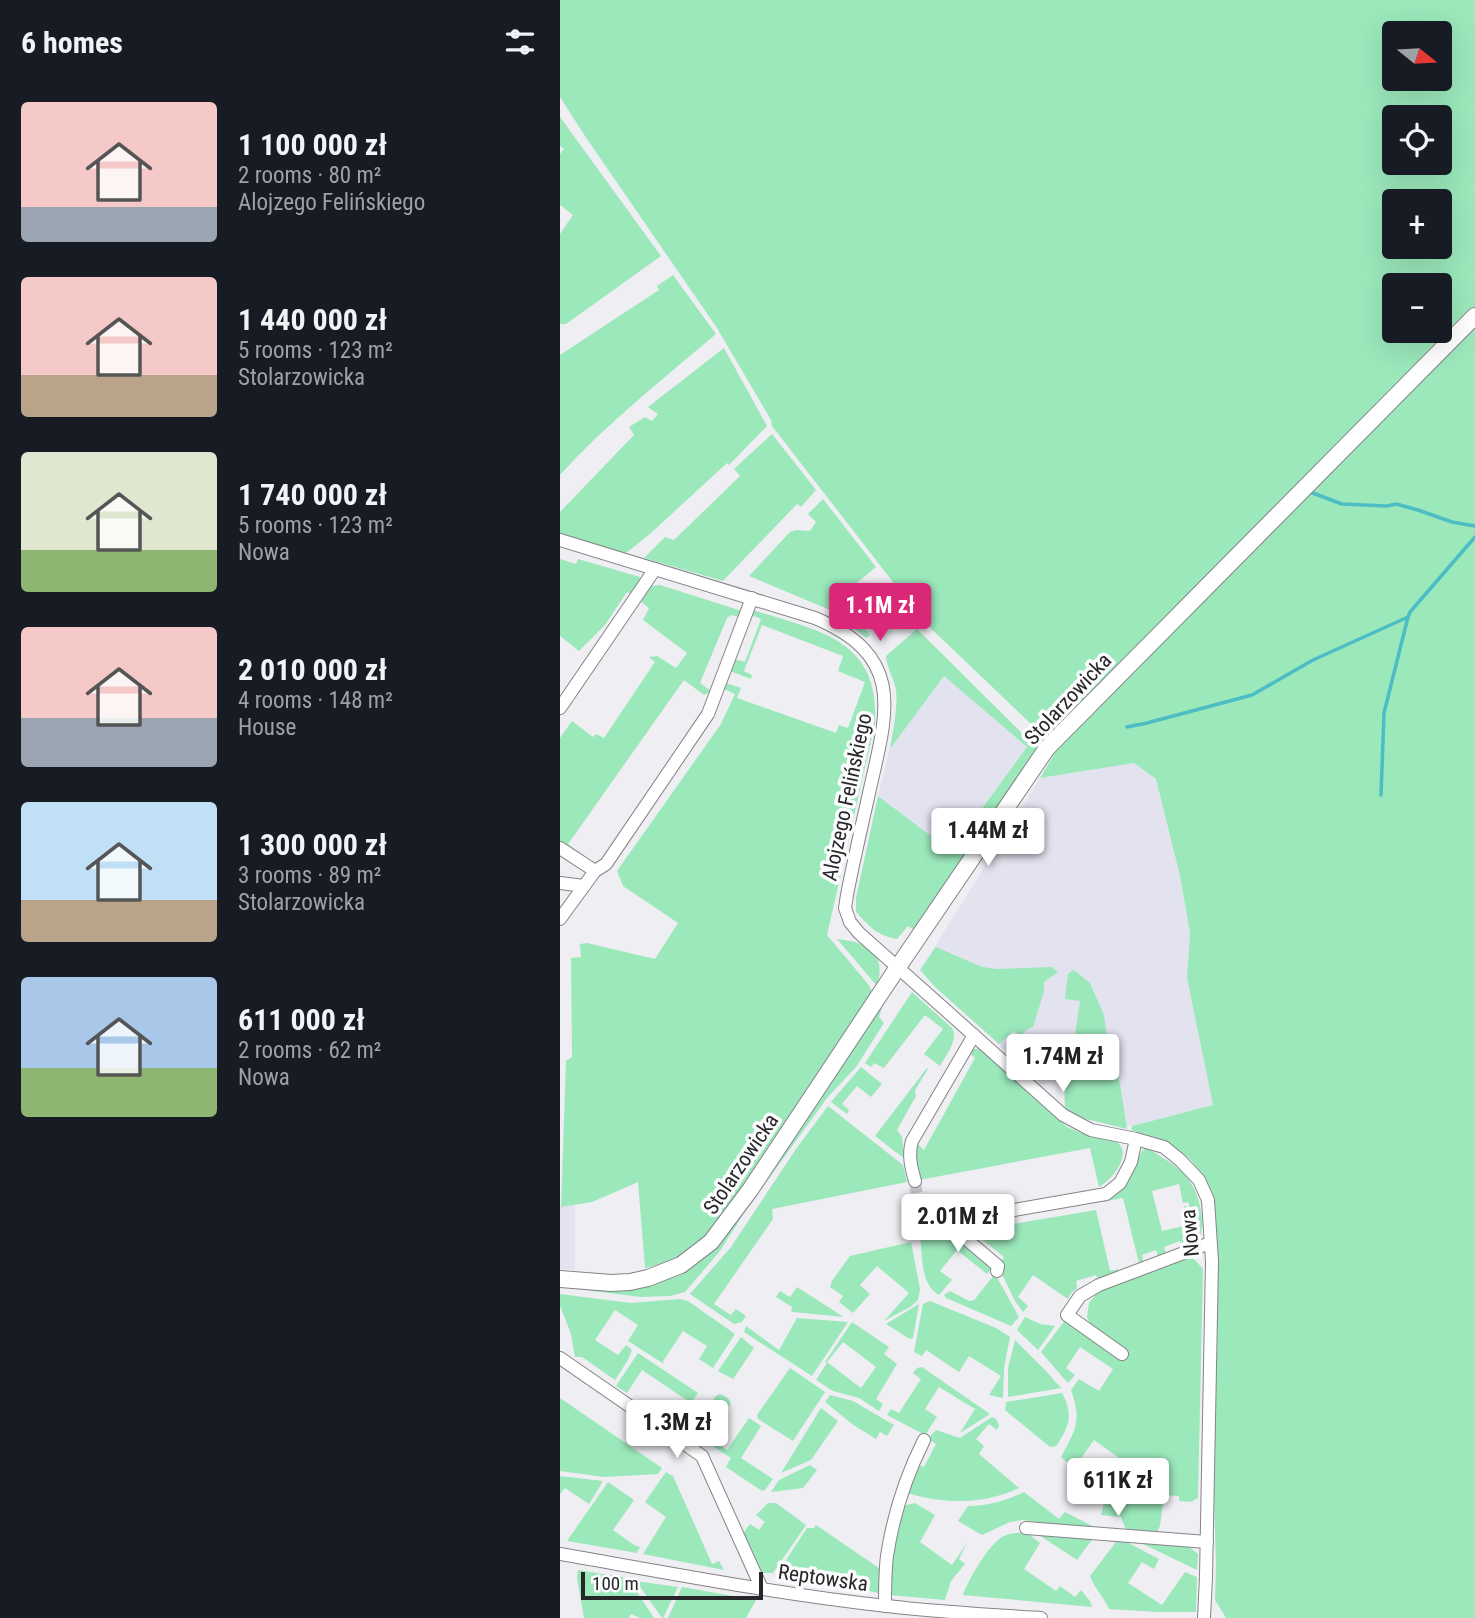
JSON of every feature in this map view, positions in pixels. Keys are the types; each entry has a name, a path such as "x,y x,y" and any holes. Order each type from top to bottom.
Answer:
{"street":[{"name":"Stolarzowicka","path":"560,1279 611,1283 648,1279 681,1265 712,1242 750,1190 1047,748 1475,316"},
{"name":"Alojzego Felińskiego","path":"560,540 815,618 835,627 871,658 880,674 884,689 884,728 845,908 850,922 859,933 898,967"},
{"path":"560,708 655,569"},
{"path":"560,919 595,871 606,864 708,714 752,598"},
{"path":"560,848 595,871"},
{"path":"560,883 584,886"},
{"name":"Nowa","path":"898,967 1063,1115 1091,1130 1164,1147 1199,1180 1208,1200 1212,1261 1204,1618"},
{"path":"915,1181 909,1149 912,1141 974,1035"},
{"path":"918,1203 922,1226 1106,1194 1120,1183 1130,1162 1136,1139"},
{"path":"946,1222 998,1266 997,1271"},
{"path":"1122,1354 1067,1315 1080,1296 1099,1285 1210,1243"},
{"path":"560,1358 702,1456 762,1589"},
{"path":"885,1606 887,1557 901,1499 913,1462 924,1440"},
{"path":"1026,1528 1207,1542"},
{"name":"Reptowska","path":"560,1554 762,1589 885,1606 1041,1618"}],"shaded area":[{"path":"944,676 1027,747 951,851 878,796 890,749"},
{"path":"1134,763 1156,779 1180,876 1190,933 1187,978 1213,1105 1132,1126 1103,1122 1097,1075 1063,1079 1042,1085 920,970 1040,778"},
{"path":"575,1205 575,1270 560,1269 560,1207"}],"green space":[{"path":"560,0 1475,0 1475,1618 1226,1618 1215,1600 1216,1224 1213,1204 1203,1176 1191,1160 1163,1140 1131,1130 1132,1126 1213,1105 1187,978 1190,933 1180,876 1156,779 1134,763 1040,778 1059,746 1058,727 1030,723 924,622 772,426 717,328 560,97"},
{"path":"560,117 661,256 566,324 560,324 560,234 573,215 560,205 560,154 564,149 560,146"},
{"path":"673,275 716,334 616,419 560,475 560,355 659,290 657,286"},
{"path":"724,348 767,426 729,465 727,463 626,553 560,536 560,512 634,435 629,427 645,417 652,421 658,414 648,407"},
{"path":"772,434 816,490 801,507 797,504 723,581 644,558 665,537 674,540 740,476 734,469"},
{"path":"823,499 876,567 840,597 870,635 866,638 835,612 749,576 790,532 810,531 816,522 808,514"},
{"path":"560,559 576,564 578,559 640,577 631,594 627,592 605,625 579,651 560,636"},
{"path":"660,585 742,611 740,617 731,615 727,618 700,683 711,691 704,695 684,680 568,844 589,859 581,859 560,846 560,738 572,721 593,737 596,734 604,738 655,662 649,657 657,656 676,668 687,653 643,620 649,608 640,601 651,586"},
{"path":"753,610 800,625 840,643 856,656 867,673 874,695 875,723 827,935 873,993 716,1227 699,1243 667,1263 645,1268 638,1182 592,1202 561,1207 566,1061 572,1057 571,958 581,957 580,944 587,943 655,959 678,923 623,886 617,871 721,724 735,694 724,689 726,683 741,688 737,698 836,733 839,725 848,728 865,682 838,671 843,656 762,625 744,671 752,675 751,679 730,671 735,659 745,662 761,619 751,615"},
{"path":"917,629 1038,749 916,931 908,926 897,939 874,930 856,912 856,898 878,796 951,851 1027,747 944,676 890,749 896,697 886,656"},
{"path":"837,939 857,943 872,951 879,965 877,986"},
{"path":"936,947 982,967 1052,967 1058,972 1044,982 1044,991 1033,1027 1021,1036 1013,1031 999,1044 935,987 920,970"},
{"path":"1074,970 1090,983 1104,1015 1127,1129 1078,1117 1065,1109 1064,1080 1074,1071 1072,1056 1080,1001 1065,999 1068,974"},
{"path":"912,992 952,1028 954,1037 948,1052 940,1066 924,1054 943,1029 925,1015 884,1068 874,1063 871,1067 865,1063"},
{"path":"882,1003 879,1017 884,1023 856,1067 827,1098 744,1213 720,1251 685,1292 670,1296 641,1297 560,1287 652,1285 693,1267 715,1248"},
{"path":"979,1049 1067,1127 1118,1141 1122,1148 1122,1160 1109,1179 1099,1187 1090,1148 919,1180 914,1159 917,1143 924,1150 975,1058 968,1052"},
{"path":"861,1067 882,1084 871,1097 857,1086 842,1104 849,1110 847,1114 831,1102"},
{"path":"927,1068 915,1090 916,1096 897,1130 902,1137 905,1159 875,1136"},
{"path":"828,1106 903,1165 907,1182 772,1209 773,1219 714,1304 731,1315 736,1309 746,1316 742,1322 734,1324 690,1294 731,1247"},
{"path":"1144,1149 1171,1163 1189,1180 1199,1202 1202,1227 1197,1243 1187,1246 1194,1221 1188,1202 1183,1203 1179,1184 1152,1191 1162,1231 1188,1225 1184,1206 1190,1222 1182,1247 1180,1241 1164,1247 1167,1257 1159,1260 1156,1250 1142,1255 1144,1265 1131,1267 1139,1263 1123,1198 1094,1201 1110,1197 1126,1186"},
{"path":"1096,1210 1110,1271 1118,1269 1118,1275 1099,1281 1096,1275 1076,1281 1077,1288 1068,1299 1033,1275 1018,1297 1028,1306 1023,1312 998,1266 1004,1257 972,1231"},
{"path":"929,1230 932,1237 950,1234 992,1268 987,1274 957,1250 940,1271 952,1280 939,1295 925,1277 920,1238"},
{"path":"911,1242 920,1289 918,1300 910,1307 884,1321 909,1293 877,1266 860,1285 870,1294 853,1313 839,1302 843,1296 830,1287 850,1256"},
{"path":"1193,1258 1203,1269 1198,1498 1191,1502 1179,1501 1179,1496 1164,1495 1160,1526 1156,1534 1126,1530 1121,1517 1101,1515 1112,1484 1104,1493 1087,1481 1093,1472 1111,1484 1126,1463 1094,1440 1079,1461 1090,1470 1084,1477 1061,1457 1076,1425 1076,1410 1071,1390 1079,1379 1099,1391 1113,1369 1080,1347 1066,1368 1075,1375 1068,1383 1041,1352 1066,1319 1091,1326 1087,1317 1089,1303 1100,1289 1183,1259"},
{"path":"995,1274 1019,1317 1011,1326 944,1295 950,1291 969,1301 974,1300"},
{"path":"797,1287 843,1317 791,1311 792,1307 776,1297 780,1291 790,1297"},
{"path":"560,1294 631,1303 679,1299 688,1301 735,1334 713,1368 699,1359 707,1346 683,1331 663,1361 664,1364 628,1341 638,1325 615,1310 595,1340 618,1355 626,1345 632,1350 615,1380 582,1357 575,1357 571,1334 560,1306"},
{"path":"930,1301 996,1328 1010,1337 1004,1368 1003,1398 989,1395 1001,1376 969,1356 959,1372 926,1350 922,1356 914,1352 923,1304"},
{"path":"919,1304 913,1338 910,1339 886,1324"},
{"path":"1025,1317 1040,1324 1055,1326 1038,1350 1017,1330"},
{"path":"797,1318 848,1322 812,1376 744,1332 746,1326 779,1350"},
{"path":"852,1322 889,1347 884,1354 897,1364 876,1399 883,1404 879,1411 859,1398 833,1391 816,1380 827,1363 825,1362","holes":["843,1342 876,1367 861,1388 827,1362"]},
{"path":"741,1337 754,1348 733,1379 718,1371"},
{"path":"1015,1340 1061,1388 1008,1397 1008,1368"},
{"path":"638,1353 698,1393 691,1403 642,1370 627,1393 616,1386"},
{"path":"922,1367 990,1414 960,1433 975,1409 939,1387 925,1409 937,1417 925,1435 887,1415 891,1409 899,1413 921,1379 913,1373"},
{"path":"790,1368 825,1392 793,1441 758,1419 757,1415"},
{"path":"1062,1393 1069,1414 1064,1433 1056,1446 1050,1447 1005,1410 1006,1402"},
{"path":"720,1394 728,1399 730,1407 722,1403 702,1433 727,1450 749,1418 761,1426 741,1458 773,1479 765,1490 762,1491 726,1467 731,1458 693,1433 693,1429"},
{"path":"830,1395 853,1401 894,1425 887,1436 880,1432 876,1439 825,1402"},
{"path":"560,1398 662,1468 658,1474 604,1477 560,1471"},
{"path":"821,1408 838,1421 811,1460 781,1473"},
{"path":"992,1417 999,1425 997,1430 989,1424 976,1439 984,1446 979,1454 1019,1488 992,1498 963,1501 907,1493 917,1464 924,1467 936,1444 928,1439 936,1430 960,1438"},
{"path":"810,1465 817,1470 803,1488 771,1492 779,1480"},
{"path":"666,1472 673,1476 712,1564 719,1561 724,1570 643,1554 666,1517 645,1502"},
{"path":"560,1476 603,1481 589,1504 565,1488 560,1494"},
{"path":"608,1482 634,1500 613,1530 640,1547 637,1553 567,1541"},
{"path":"1024,1492 1059,1519 1065,1512 1094,1527 1062,1526 1023,1520 1010,1522 982,1535 958,1521 968,1506 997,1502"},
{"path":"768,1503 776,1503 806,1525 773,1573 761,1573 744,1532 750,1524 759,1530 765,1522 756,1515"},
{"path":"915,1503 935,1515 920,1542 952,1565 967,1543 959,1559 965,1564 951,1581 945,1600 889,1595 891,1551 903,1506"},
{"path":"816,1525 879,1568 879,1593 787,1576 777,1577 807,1528 814,1528"},
{"path":"1033,1531 1094,1537 1077,1560"},
{"path":"1026,1532 1040,1543 1024,1569 1056,1591 1060,1586 1075,1597 1081,1590 1092,1607 963,1595 974,1571 998,1540 1006,1535"},
{"path":"1119,1538 1159,1559 1154,1569 1142,1562 1128,1583 1162,1605 1185,1572 1197,1577 1196,1612 1109,1609 1090,1576"},
{"path":"1141,1543 1188,1546 1198,1554 1197,1570"},
{"path":"578,1570 628,1578 654,1618 640,1618 631,1614 629,1618 584,1618"},
{"path":"636,1581 678,1587 663,1618 662,1618"},
{"path":"682,1587 756,1600 746,1618 668,1618"}],"waterway":[{"path":"1310,492 1342,504 1396,504 1452,522 1475,526"},
{"path":"1381,795 1384,713 1408,617 1475,537"},
{"path":"1127,727 1252,695 1313,660 1408,617"}],"tunnel":[{"path":"915,1181 918,1203"}]}
